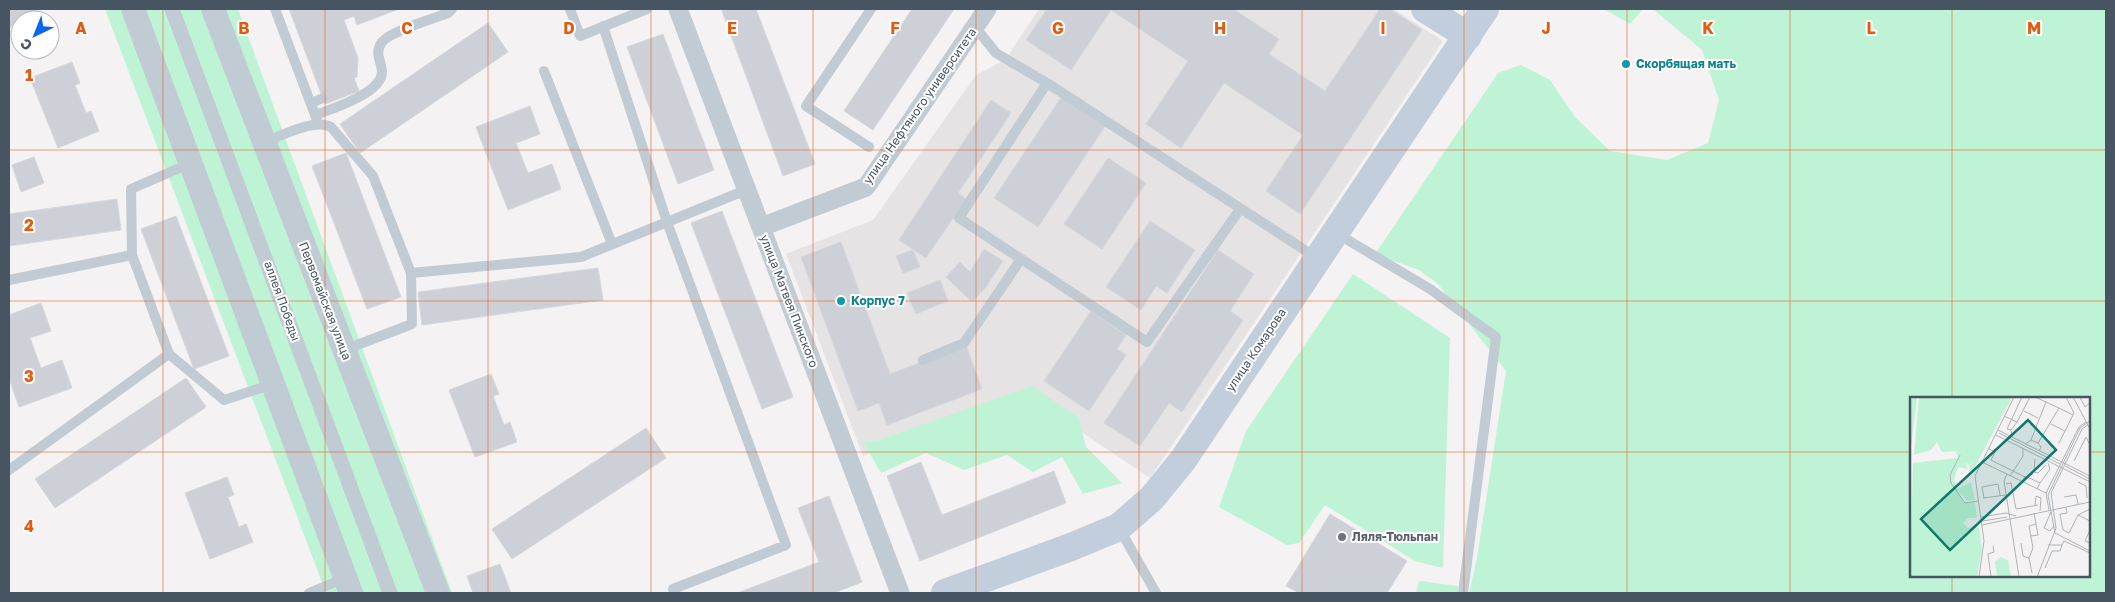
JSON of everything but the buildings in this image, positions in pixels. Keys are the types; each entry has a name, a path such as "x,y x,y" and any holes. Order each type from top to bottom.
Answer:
{"main road":[{"path":"1425,9 1468,36"},
{"name":"улица Комарова","path":"945,593 1071,547 1119,527 1152,498 1183,460 1485,9"}],"street":[{"path":"133,9 348,586"},
{"name":"аллея Победы","path":"172,9 390,593"},
{"name":"Первомайская улица","path":"213,9 438,593"},
{"name":"улица Матвея Пинского","path":"678,9 900,593"},
{"name":"улица Нефтяного университета","path":"761,227 866,187 988,9"}],"lane":[{"path":"275,9 317,119 334,130 373,176 412,272 412,324 344,350"},
{"path":"264,142 317,119 354,100 378,83 382,72 377,56 378,50 386,38 448,13 452,9"},
{"path":"570,9 580,36 647,9"},
{"path":"869,147 806,106 871,9"},
{"path":"603,26 667,222 786,545 673,589 674,593"},
{"path":"975,28 996,53 1047,83 1318,258"},
{"path":"544,71 612,244"},
{"path":"1047,83 960,218 1147,342 1240,209"},
{"path":"311,103 323,98"},
{"path":"191,163 131,189 132,256 169,354 224,400 273,384"},
{"path":"412,272 581,257 746,190"},
{"path":"1335,232 1430,289 1496,337 1463,593"},
{"path":"9,280 132,256"},
{"path":"923,360 964,343 1021,259"},
{"path":"9,470 169,354"},
{"path":"1119,527 1156,593"},
{"path":"309,593 348,586"}],"shaded area":[{"path":"1039,9 1394,9 1443,41 1150,478 1025,394 863,456 786,254 873,220 976,75 1005,60"}],"green space":[{"path":"105,9 238,9 452,593 326,593"},
{"path":"1604,9 1643,9 1630,24"},
{"path":"1653,9 2106,9 2106,593 1469,593 1477,558 1506,371 1438,284 1419,270 1375,254 1498,73 1521,65 1550,80 1575,117 1610,151 1667,160 1708,143 1719,100 1702,50"},
{"name":"Ляля-Тюльпан","path":"1353,274 1450,338 1443,568 1415,561 1325,505 1299,543 1287,545 1219,507 1246,431"},
{"path":"1032,386 1079,418 1086,447 1122,483 1083,494 1062,457 1033,472 1007,455 964,470 926,453 881,473 863,442 876,441"},
{"path":"1419,581 1458,586 1458,593 1416,593"}],"place":[{"name":"Скорбящая мать","path":"1626,64"},
{"name":"Корпус 7","path":"841,301"},
{"name":"Ляля-Тюльпан","path":"1342,537"}]}
